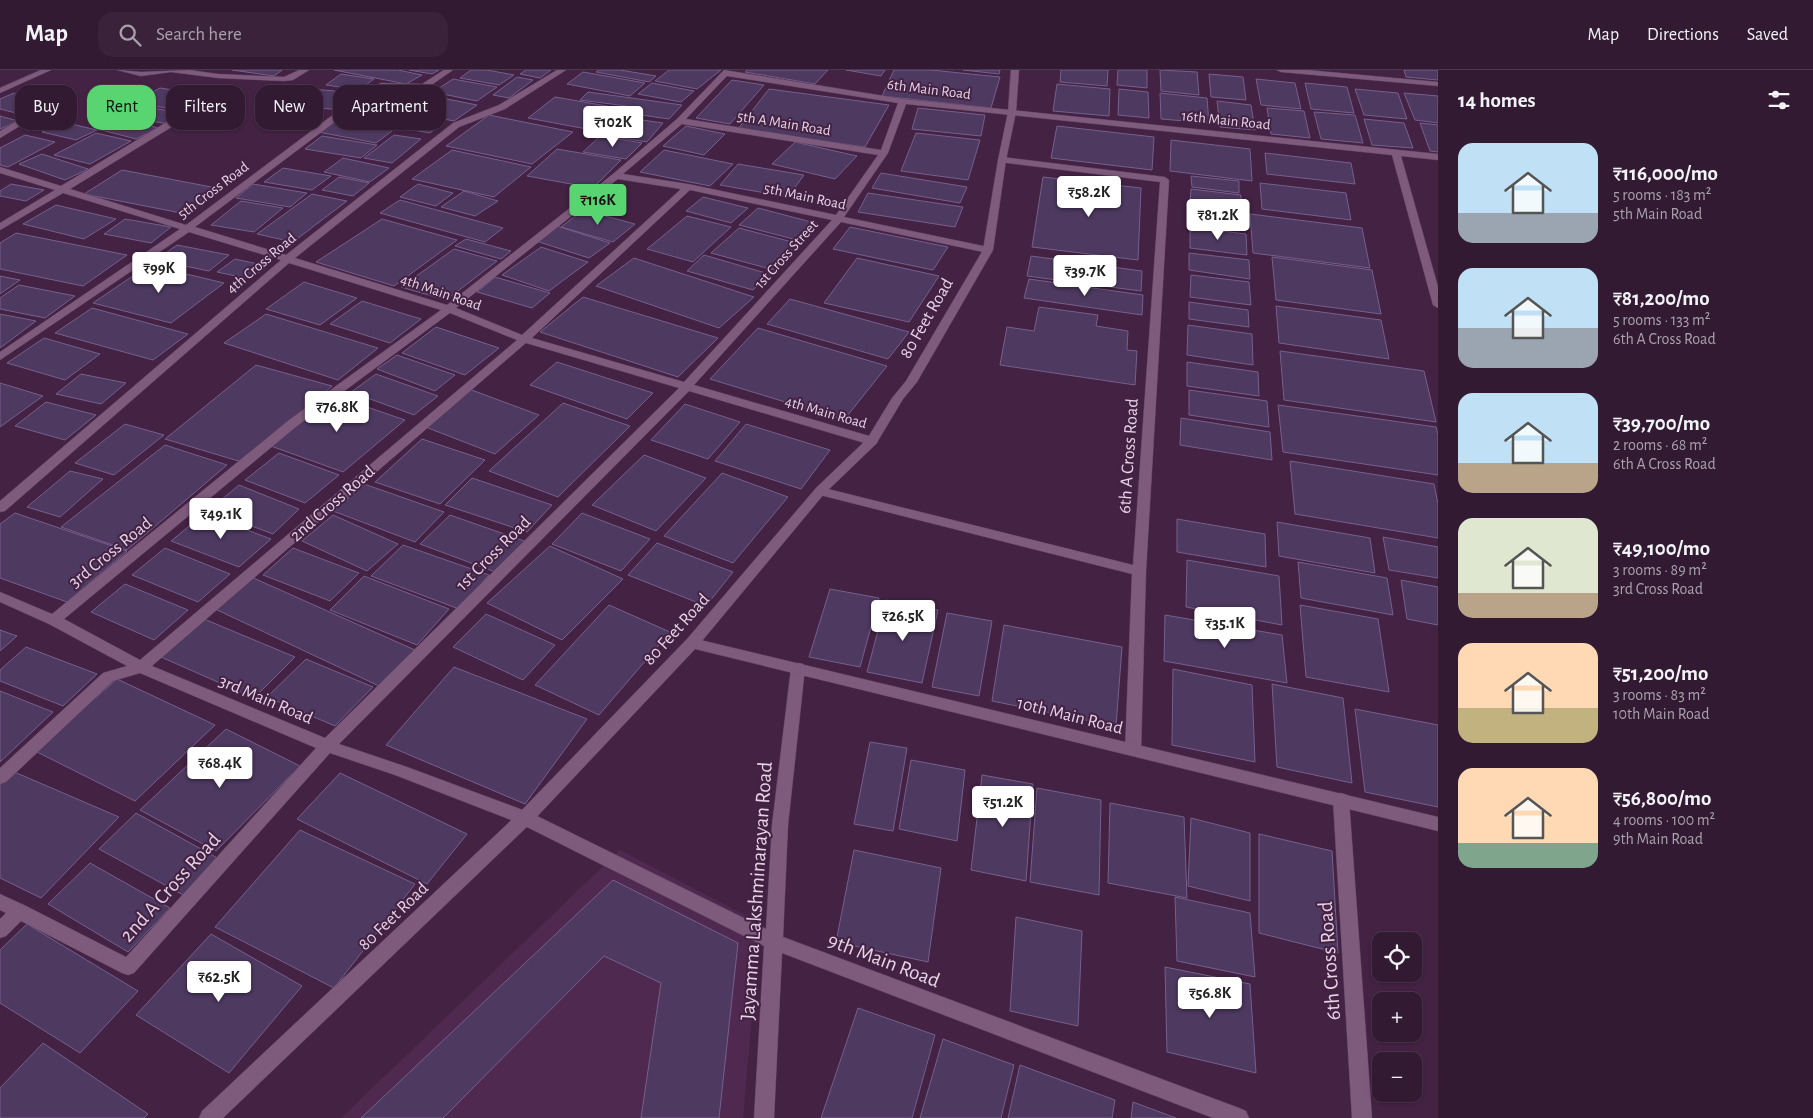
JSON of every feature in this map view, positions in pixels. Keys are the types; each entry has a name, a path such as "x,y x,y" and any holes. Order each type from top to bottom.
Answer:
{"street":[{"path":"0,91 47,70"},
{"path":"121,70 142,74 171,70 218,76 284,79 305,70"},
{"name":"5th Cross Road","path":"0,357 188,228 369,92 381,85 424,86 449,70"},
{"name":"4th Cross Road","path":"0,508 289,258 456,126 502,107 562,70"},
{"name":"80 Feet Road","path":"210,1118 525,818 692,642 820,491 872,440 898,398 911,382 988,250 1002,160 1012,112 1015,70"},
{"path":"1281,70 1380,74 1438,84"},
{"name":"6th Main Road","path":"726,72 903,101 1012,112"},
{"name":"3rd Cross Road","path":"54,620 292,423 449,309 616,176 680,121 726,72"},
{"name":"1st Cross Street","path":"686,387 838,219 884,153 903,101"},
{"name":"16th Main Road","path":"1012,112 1438,157"},
{"name":"5th A Main Road","path":"680,121 884,153"},
{"path":"0,134 15,125"},
{"path":"0,227 166,126"},
{"path":"1396,152 1438,305"},
{"name":"6th A Cross Road","path":"1002,160 1165,180 1139,571"},
{"name":"4th Main Road","path":"0,170 449,309 524,339 872,440"},
{"name":"5th Main Road","path":"616,176 688,187 988,250"},
{"name":"2nd Cross Road","path":"141,667 524,339 688,187"},
{"name":"1st Cross Road","path":"327,746 686,387"},
{"path":"820,491 1139,571 1133,750"},
{"name":"3rd Main Road","path":"0,597 54,620 141,667 327,746 401,771 525,818"},
{"name":"10th Main Road","path":"692,642 1438,824"},
{"path":"0,778 108,677 141,667"},
{"name":"Jayamma Lakshminarayan Road","path":"764,1118 780,825 798,668"},
{"name":"2nd A Cross Road","path":"20,911 128,968 327,746"},
{"name":"6th Cross Road","path":"1342,800 1362,1118"},
{"name":"9th Main Road","path":"525,818 774,942 1239,1118"},
{"path":"0,902 20,911 0,930"}],"shaded area":[{"path":"620,850 760,923 743,1118 341,1118"}],"building":[{"path":"232,70 282,70 274,76"},
{"path":"334,70 398,70 422,75 406,84"},
{"path":"409,70 439,70 432,74"},
{"path":"471,70 487,70 514,75 499,85 460,78"},
{"path":"526,70 551,70 540,78 520,74"},
{"path":"599,70 620,70 656,76 649,82 596,72"},
{"path":"669,70 721,70 697,89 655,81"},
{"path":"747,70 828,70 815,84 745,72"},
{"path":"846,70 885,70 881,76"},
{"path":"894,70 931,70 1000,77 991,108 882,96"},
{"path":"963,70 1000,70 999,74"},
{"path":"1061,70 1108,70 1107,86 1060,82"},
{"path":"1118,70 1147,70 1147,88 1117,85"},
{"path":"1160,70 1197,72 1199,95 1161,91"},
{"path":"1404,70 1438,70 1438,80 1406,77"},
{"path":"583,72 645,83 630,96 567,84"},
{"path":"341,74 374,79 366,85 326,85"},
{"path":"1209,74 1243,77 1246,100 1211,97"},
{"path":"517,77 533,80 509,98 493,95"},
{"path":"453,79 497,87 477,101 446,95 446,85 444,85"},
{"path":"1256,79 1295,83 1301,109 1261,105"},
{"path":"732,80 764,85 730,124 696,118"},
{"path":"652,83 694,91 681,102 638,94"},
{"path":"1305,83 1347,87 1354,113 1311,109"},
{"path":"1057,84 1110,89 1109,116 1053,111"},
{"path":"160,88 166,89 166,108 156,106 156,90"},
{"path":"769,89 889,105 865,147 738,129"},
{"path":"1119,89 1148,92 1149,118 1118,115"},
{"path":"1355,89 1398,93 1407,119 1364,115"},
{"path":"323,90 333,91 333,109 323,108"},
{"path":"588,92 682,105 669,119 621,112 627,106 580,100"},
{"path":"15,93 15,113 0,109 0,99"},
{"path":"1160,93 1207,98 1209,123 1161,119"},
{"path":"1404,93 1438,96 1438,123 1415,120"},
{"path":"555,97 618,108 592,130 528,118"},
{"path":"446,99 477,105 454,121 446,119"},
{"path":"1217,101 1251,105 1255,130 1220,127"},
{"path":"918,108 985,115 981,136 912,129"},
{"path":"1267,108 1304,111 1310,138 1271,134"},
{"path":"156,109 166,110 166,124 156,122"},
{"path":"1314,112 1355,115 1363,143 1321,139"},
{"path":"489,115 573,132 532,164 446,146"},
{"path":"0,116 15,120 15,122 0,129"},
{"path":"613,116 663,123 647,142 596,134"},
{"path":"1364,119 1404,123 1413,148 1372,145"},
{"path":"333,121 333,130 392,131 376,143 318,132"},
{"path":"1420,123 1438,125 1438,152 1430,151"},
{"path":"77,125 87,128 87,130 97,130 76,140 42,132 46,130 77,130"},
{"path":"686,126 725,134 704,155 663,146"},
{"path":"1057,126 1154,137 1152,170 1051,158"},
{"path":"102,130 154,130 136,139"},
{"path":"413,130 434,130 430,133"},
{"path":"96,133 131,141 90,164 54,155"},
{"path":"916,133 980,140 968,180 901,171"},
{"path":"25,135 55,142 8,167 0,165 0,148"},
{"path":"394,135 421,139 392,163 364,158"},
{"path":"322,136 377,145 361,158 305,149"},
{"path":"600,136 642,143 626,159 583,152"},
{"path":"1171,140 1250,149 1252,181 1170,171"},
{"path":"795,142 857,156 835,179 772,164"},
{"path":"557,149 621,160 593,188 527,176"},
{"path":"452,150 531,167 494,197 412,179"},
{"path":"664,150 733,164 710,186 640,172"},
{"path":"1265,153 1351,163 1355,184 1267,174"},
{"path":"42,154 88,169 65,180 19,164"},
{"path":"343,158 389,168 370,182 324,172"},
{"path":"738,164 804,175 788,197 720,185"},
{"path":"283,168 331,176 312,190 264,182"},
{"path":"122,170 222,189 186,214 84,194"},
{"path":"881,173 967,187 960,203 872,188"},
{"path":"1191,176 1239,181 1239,193 1192,187"},
{"path":"339,177 369,183 353,196 322,190"},
{"path":"1043,177 1141,188 1138,260 1032,247"},
{"path":"1260,183 1346,193 1351,220 1262,209"},
{"path":"11,184 44,190 26,201 0,196 0,191"},
{"path":"253,184 307,193 290,207 236,198"},
{"path":"418,184 453,193 436,206 400,197"},
{"path":"1191,189 1241,195 1241,210 1190,204"},
{"path":"464,191 498,201 475,216 441,207"},
{"path":"868,193 963,207 955,227 858,212"},
{"path":"312,194 347,201 293,242 257,234"},
{"path":"703,197 748,208 731,223 686,211"},
{"path":"400,200 503,228 485,242 380,213"},
{"path":"241,201 283,208 254,232 211,225"},
{"path":"56,205 116,219 84,239 23,224"},
{"path":"1191,207 1241,213 1242,230 1190,224"},
{"path":"758,208 819,224 801,241 739,225"},
{"path":"583,210 635,224 613,242 561,227"},
{"path":"1250,214 1362,228 1370,268 1253,253"},
{"path":"687,216 731,227 693,262 647,249"},
{"path":"125,219 171,227 151,243 104,234"},
{"path":"382,219 457,240 394,286 316,262"},
{"path":"557,226 610,243 589,258 536,241"},
{"path":"850,227 948,247 933,270 833,249"},
{"path":"1190,227 1246,234 1247,255 1190,248"},
{"path":"739,228 800,244 774,270 711,253"},
{"path":"16,233 127,255 83,286 0,269 0,243"},
{"path":"466,239 511,251 501,259 455,246"},
{"path":"177,245 229,255 209,271 156,260"},
{"path":"541,247 588,262 549,291 502,275"},
{"path":"454,249 497,261 446,300 401,287"},
{"path":"1189,253 1249,260 1250,279 1189,270"},
{"path":"704,255 769,274 753,290 687,271"},
{"path":"1031,256 1142,271 1141,291 1027,276"},
{"path":"1272,257 1372,270 1381,314 1276,300"},
{"path":"634,258 754,297 719,328 596,286"},
{"path":"857,258 939,276 909,322 824,303"},
{"path":"235,259 267,266 250,279 217,272"},
{"path":"149,265 224,283 171,323 93,303"},
{"path":"1191,275 1249,282 1251,305 1190,297"},
{"path":"0,276 20,280 0,294"},
{"path":"495,277 550,293 532,308 477,292"},
{"path":"1029,279 1143,295 1142,315 1024,298"},
{"path":"304,282 357,298 320,325 266,309"},
{"path":"19,285 75,296 45,318 0,309 0,298"},
{"path":"583,297 718,338 678,377 540,332"},
{"path":"790,299 909,332 888,359 767,324"},
{"path":"362,301 421,319 390,343 330,324"},
{"path":"1189,302 1248,310 1249,327 1189,319"},
{"path":"1276,306 1381,320 1389,359 1279,343"},
{"path":"1039,307 1098,315 1096,326 1128,331 1127,350 1137,351 1135,385 1000,365 1007,327 1034,331"},
{"path":"92,308 188,334 153,360 55,333"},
{"path":"0,314 36,321 0,348"},
{"path":"266,314 378,348 338,380 224,343"},
{"path":"1188,325 1252,334 1253,365 1187,355"},
{"path":"436,327 499,348 465,375 402,353"},
{"path":"758,328 887,366 844,420 710,379"},
{"path":"44,338 100,354 65,380 7,363"},
{"path":"1280,351 1424,371 1436,422 1284,400"},
{"path":"397,355 455,375 435,391 377,369"},
{"path":"557,362 653,393 627,419 530,385"},
{"path":"1187,362 1258,372 1259,396 1187,386"},
{"path":"256,365 332,386 245,463 165,439"},
{"path":"81,374 126,383 101,404 56,394"},
{"path":"376,374 438,396 414,415 351,392"},
{"path":"0,383 43,396 0,427"},
{"path":"469,389 539,415 495,454 423,426"},
{"path":"1189,390 1267,401 1269,427 1189,415"},
{"path":"332,395 405,420 343,472 268,445"},
{"path":"46,402 96,415 65,440 15,426"},
{"path":"563,403 630,426 558,497 489,471"},
{"path":"685,404 740,422 708,459 651,440"},
{"path":"1278,405 1436,427 1438,434 1438,475 1283,452"},
{"path":"1181,418 1270,432 1272,460 1180,445"},
{"path":"125,424 164,435 114,475 75,463"},
{"path":"746,424 830,450 801,489 715,461"},
{"path":"422,439 485,460 440,504 375,482"},
{"path":"165,445 227,465 127,550 61,527"},
{"path":"279,453 339,475 305,503 245,480"},
{"path":"644,455 706,478 656,531 592,505"},
{"path":"1290,461 1434,484 1438,504 1438,538 1295,514"},
{"path":"70,471 103,479 60,517 27,507"},
{"path":"722,473 788,497 733,563 664,536"},
{"path":"472,478 552,505 527,532 445,505"},
{"path":"364,484 444,512 415,542 333,511"},
{"path":"239,485 299,509 273,534 209,510"},
{"path":"15,513 127,551 67,602 0,578 0,524"},
{"path":"582,513 650,539 621,571 552,544"},
{"path":"204,514 271,539 239,567 171,541"},
{"path":"333,515 398,544 367,571 302,541"},
{"path":"450,515 527,542 498,573 420,544"},
{"path":"1177,519 1265,534 1266,567 1177,552"},
{"path":"1277,522 1370,538 1375,573 1279,556"},
{"path":"1383,537 1438,547 1438,578 1389,570"},
{"path":"657,543 733,572 706,606 628,575"},
{"path":"403,545 489,575 459,609 371,576"},
{"path":"550,546 623,579 562,640 487,603"},
{"path":"165,548 230,574 198,602 132,575"},
{"path":"293,548 359,573 330,601 263,575"},
{"path":"1187,560 1279,576 1282,625 1186,607"},
{"path":"1298,562 1387,578 1393,615 1301,598"},
{"path":"364,576 449,609 417,645 330,610"},
{"path":"251,577 415,650 379,686 213,608"},
{"path":"1401,580 1438,587 1438,625 1407,619"},
{"path":"125,584 188,610 154,640 91,612"},
{"path":"830,589 879,598 860,667 809,657"},
{"path":"886,600 938,610 922,683 867,672"},
{"path":"609,605 670,632 599,715 535,685"},
{"path":"1300,605 1378,619 1389,692 1306,677"},
{"path":"947,613 992,621 979,696 932,687"},
{"path":"486,614 555,645 523,680 453,647"},
{"path":"1165,615 1282,635 1287,683 1164,661"},
{"path":"204,619 295,657 254,698 161,657"},
{"path":"1004,625 1122,647 1116,726 992,701"},
{"path":"0,630 17,636 0,651"},
{"path":"26,647 97,674 63,706 0,681 0,670"},
{"path":"306,659 373,687 335,726 267,697"},
{"path":"454,667 587,719 525,804 386,745"},
{"path":"1173,669 1252,685 1255,762 1172,745"},
{"path":"117,679 215,725 135,801 35,751"},
{"path":"1272,684 1343,698 1352,783 1277,767"},
{"path":"0,691 53,712 0,762"},
{"path":"1355,709 1438,725 1438,807 1365,792"},
{"path":"226,729 300,766 216,851 140,810"},
{"path":"870,742 907,748 893,831 854,824"},
{"path":"911,760 965,770 957,841 899,829"},
{"path":"12,771 119,817 41,898 0,878 0,782"},
{"path":"340,773 467,834 427,884 297,819"},
{"path":"982,775 1033,784 1026,881 971,870"},
{"path":"1037,788 1101,800 1099,895 1030,882"},
{"path":"1110,803 1184,817 1187,898 1108,883"},
{"path":"136,813 221,860 185,896 99,849"},
{"path":"1191,818 1250,833 1250,901 1188,886"},
{"path":"300,830 415,884 334,988 215,927"},
{"path":"1259,834 1332,851 1338,953 1259,933"},
{"path":"854,850 941,868 928,962 836,942"},
{"path":"90,863 170,908 128,952 48,904"},
{"path":"613,880 738,943 719,1118 641,1118 661,983 604,956 443,1118 361,1118"},
{"path":"1175,897 1250,913 1255,977 1177,961"},
{"path":"1016,917 1082,931 1078,1026 1010,1011"},
{"path":"27,924 138,991 80,1053 0,1003 0,950"},
{"path":"211,934 302,986 229,1073 136,1015"},
{"path":"1165,967 1250,984 1256,1073 1167,1052"},
{"path":"858,1008 935,1035 912,1118 821,1118"},
{"path":"943,1039 1014,1065 1001,1118 920,1118"},
{"path":"43,1043 148,1114 144,1118 0,1118 0,1088"},
{"path":"1020,1065 1115,1100 1112,1118 1008,1118"},
{"path":"1133,1102 1176,1118 1131,1118"}]}
